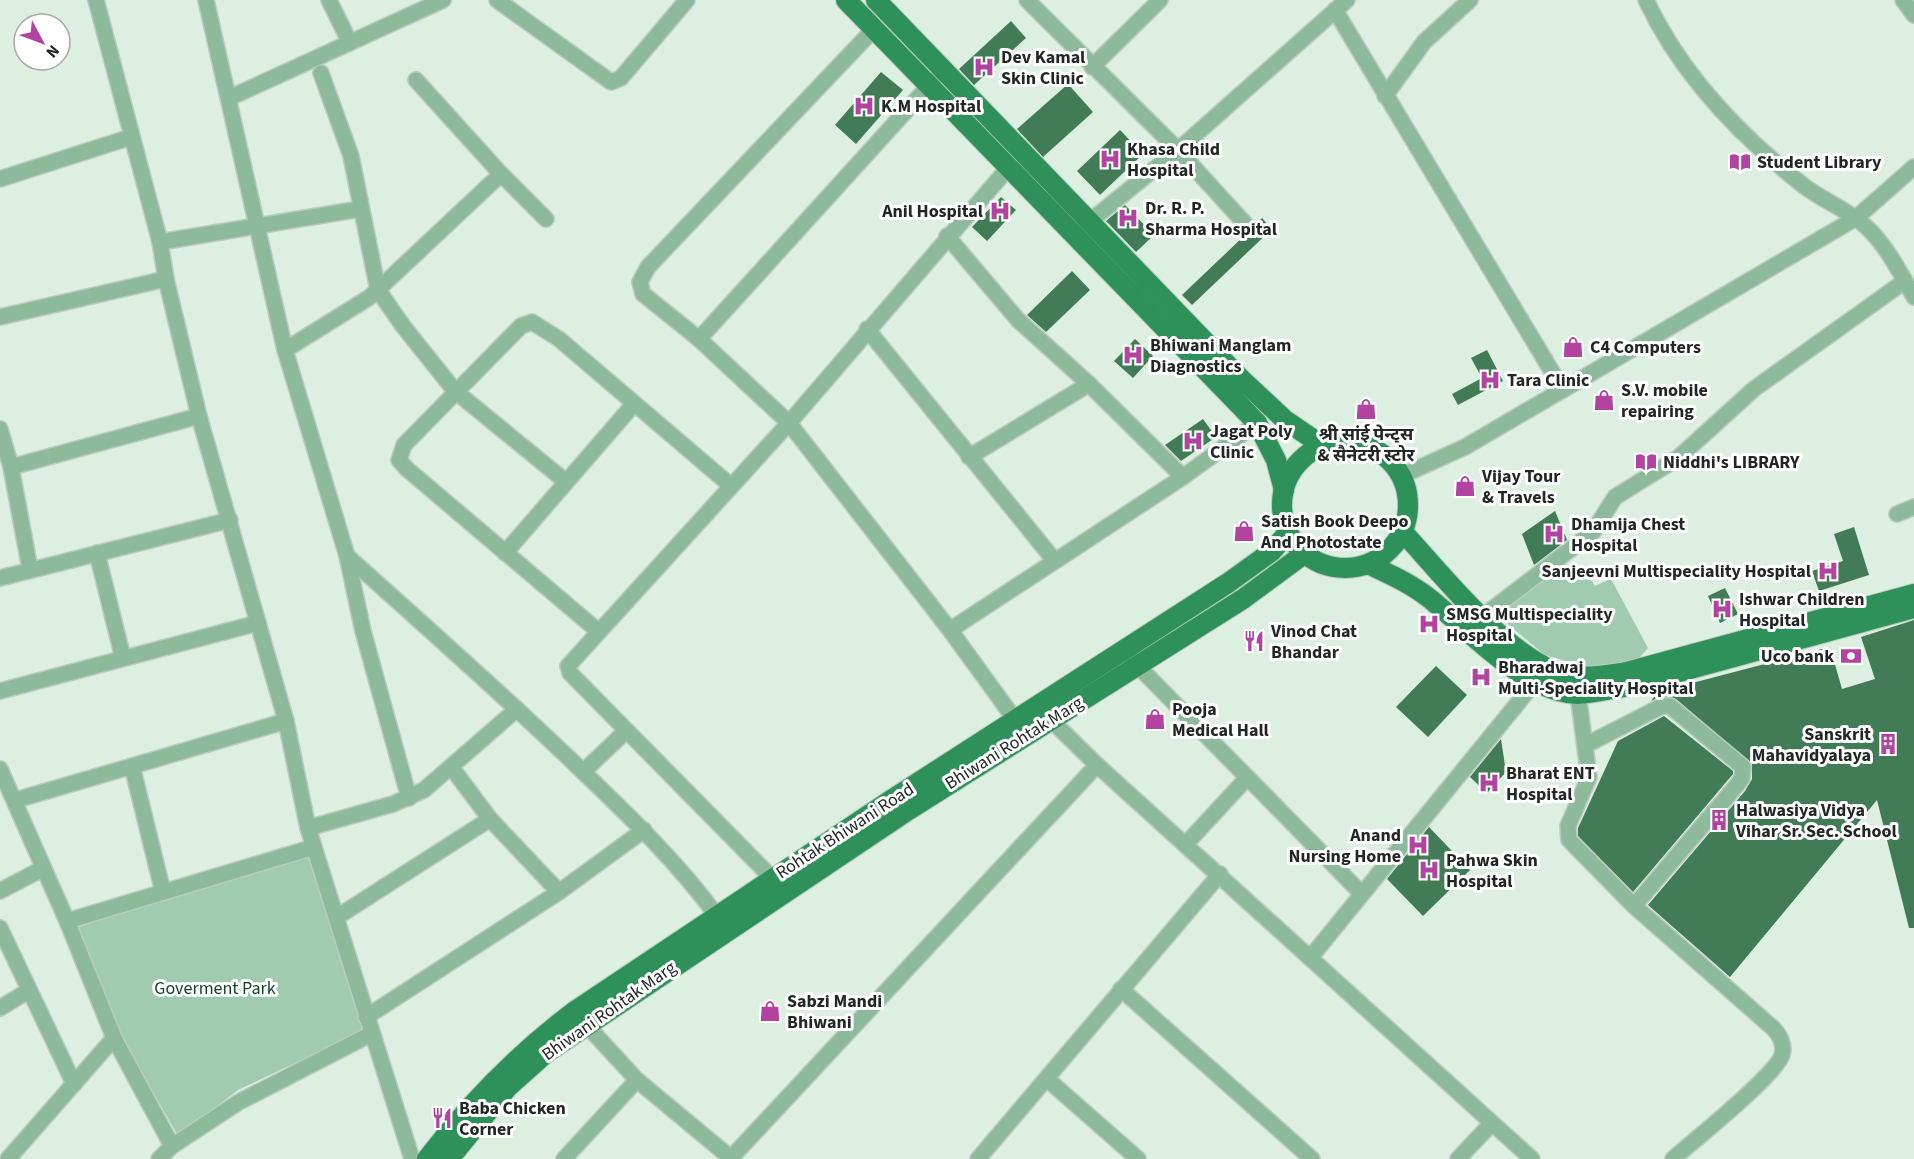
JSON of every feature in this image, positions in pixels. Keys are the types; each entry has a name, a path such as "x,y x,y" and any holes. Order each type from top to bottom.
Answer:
{"main road":[{"path":"846,0 1257,423 1276,460 1284,490"},
{"path":"876,0 1241,379 1285,420 1323,446"},
{"path":"1341,442 1359,444 1383,456 1401,476 1407,494 1407,513 1402,531 1382,556 1368,564 1352,568 1335,568 1318,563 1304,554 1288,533 1282,507 1284,490 1292,471 1305,456 1323,446 1341,442"},
{"path":"1402,531 1482,617 1540,664 1568,675 1602,676 1627,672 1914,594"},
{"path":"1130,658 1255,565 1271,552 1288,533"},
{"name":"Bhiwani Rohtak Marg","path":"449,1159 508,1087 580,1018 907,810 1044,713 1130,658 1243,599 1304,554"},
{"path":"1368,564 1402,580 1427,596 1493,652 1535,682 1554,690 1578,694 1624,687 1914,608"},
{"name":"Rohtak Bhiwani Road","path":"427,1159 499,1076 536,1040 580,1018 717,916 1016,721 1044,713"}],"street":[{"path":"96,0 160,242 166,279 199,416 286,721 308,828 412,1159"},
{"path":"206,0 285,350 347,556 363,631 409,798"},
{"path":"329,0 350,43"},
{"path":"229,98 443,0"},
{"path":"496,0 611,82 621,78 680,2"},
{"path":"1027,0 1178,150 1249,228"},
{"path":"1092,67 1160,0"},
{"path":"1385,96 1424,42 1470,0"},
{"path":"1646,0 1672,49 1698,84 1735,126 1806,188 1856,218 1877,239 1914,297"},
{"path":"1903,0 1914,15"},
{"path":"1089,222 1178,150 1341,5 1385,96 1563,390"},
{"path":"874,29 641,277 640,287 649,301 699,339 789,423 862,521 950,630 1016,721"},
{"path":"699,339 929,87 943,68"},
{"path":"321,73 351,156 378,290 403,326 455,391 565,481"},
{"path":"416,80 501,174 546,219"},
{"path":"0,179 131,137"},
{"path":"772,879 626,731 568,668 572,659 789,423 946,236 1009,167"},
{"path":"1401,476 1465,447 1856,218 1914,167"},
{"path":"285,350 378,290 501,174"},
{"path":"160,242 258,224 360,209"},
{"path":"946,236 1018,320 1089,384 1183,477"},
{"path":"0,317 166,279"},
{"path":"1482,617 1593,532 1615,497 1678,458 1754,388 1905,281"},
{"path":"598,631 399,460 404,445 521,326 532,322 559,339 633,405 730,485"},
{"path":"867,329 1054,560"},
{"path":"969,457 1089,384"},
{"path":"505,553 633,405"},
{"path":"11,466 199,416"},
{"path":"950,630 1183,477 1257,423"},
{"path":"0,429 11,466 30,569"},
{"path":"1897,514 1914,507"},
{"path":"0,578 230,520"},
{"path":"98,553 123,658"},
{"path":"347,556 518,709 644,830 678,866 717,916"},
{"path":"0,691 258,623"},
{"path":"1130,658 1361,893"},
{"path":"1310,958 1535,682"},
{"path":"1578,694 1589,777 1568,826 1569,840 1634,906 1774,1029 1782,1042 1782,1056 1768,1074 1673,1159"},
{"path":"1586,745 1662,706 1670,705 1743,767 1742,778 1737,785 1634,906"},
{"path":"308,828 409,798 452,768 518,709"},
{"path":"1044,713 1097,765 1532,1159"},
{"path":"16,800 286,721"},
{"path":"583,772 626,731"},
{"path":"580,1018 637,1080 731,1159 1097,765"},
{"path":"132,766 163,892"},
{"path":"452,768 490,819 559,892"},
{"path":"0,769 16,800 42,869 67,921 114,1038 172,1146"},
{"path":"1185,845 1247,778"},
{"path":"337,917 490,819"},
{"path":"366,1017 559,892 644,830"},
{"path":"67,921 314,847"},
{"path":"0,891 42,869"},
{"path":"978,1159 1220,874"},
{"path":"0,928 74,1084"},
{"path":"1121,989 1309,1158"},
{"path":"0,1008 28,991"},
{"path":"159,1159 172,1146 239,1102 371,1034"},
{"path":"8,1159 114,1038"},
{"path":"1047,1078 1138,1159"},
{"path":"564,1159 637,1080"},
{"path":"1458,1159 1492,1123"}],"green space":[{"path":"1557,566 1566,579 1584,569 1595,586 1611,579 1648,648 1634,664 1590,668 1545,655 1497,615"},
{"name":"Goverment Park","path":"310,856 365,1030 238,1090 178,1136 120,1034 76,928 168,897"}],"building":[{"path":"1011,21 1026,38 974,85 959,69"},
{"path":"881,72 903,90 856,144 835,125"},
{"path":"1068,84 1093,112 1043,157 1017,129"},
{"path":"1120,130 1143,154 1100,195 1077,171"},
{"path":"1001,197 1016,210 987,241 972,227"},
{"path":"1125,205 1154,235 1136,252 1106,221"},
{"path":"1262,218 1272,229 1192,305 1182,295 1244,236 1250,238 1256,235 1257,223"},
{"path":"1072,271 1090,290 1046,332 1027,315"},
{"path":"1135,339 1153,356 1133,378 1114,361"},
{"path":"1487,350 1503,381 1458,405 1452,394 1482,378 1471,358"},
{"path":"1203,419 1216,437 1181,461 1165,445"},
{"path":"1555,511 1567,540 1534,565 1522,534"},
{"path":"1854,527 1869,575 1819,591 1812,571 1843,561 1834,534"},
{"path":"1725,588 1738,614 1720,623 1708,596"},
{"name":"Halwasiya Vidya Vihar Sr. Sec. School","path":"1914,620 1914,928 1909,928 1877,800 1730,977 1648,905 1745,791 1752,779 1752,764 1676,699 1662,696 1651,701 1658,692 1830,647 1842,689 1875,679 1861,637"},
{"path":"1436,666 1467,695 1428,737 1396,707"},
{"path":"1664,716 1733,771 1733,774 1633,892 1578,836 1578,828 1618,741"},
{"path":"1501,739 1506,772 1487,793 1470,777"},
{"path":"1429,827 1470,870 1423,916 1387,879"}],"place":[{"name":"Dev Kamal Skin Clinic","path":"984,67"},
{"name":"K.M Hospital","path":"864,106"},
{"name":"Khasa Child Hospital","path":"1110,159"},
{"name":"Student Library","path":"1740,162"},
{"name":"Anil Hospital","path":"1000,211"},
{"name":"Dr. R. P. Sharma Hospital","path":"1128,218"},
{"name":"C4 Computers","path":"1573,347"},
{"name":"Bhiwani Manglam Diagnostics","path":"1133,355"},
{"name":"Tara Clinic","path":"1490,380"},
{"name":"S.V. mobile repairing","path":"1604,400"},
{"name":"श्री सांई पेन्ट्स & सैनेटरी स्टोर","path":"1366,409"},
{"name":"Jagat Poly Clinic","path":"1193,441"},
{"name":"Niddhi's LIBRARY","path":"1646,462"},
{"name":"Vijay Tour & Travels","path":"1465,486"},
{"name":"Satish Book Deepo And Photostate","path":"1244,531"},
{"name":"Dhamija Chest Hospital","path":"1554,534"},
{"name":"Sanjeevni Multispeciality Hospital","path":"1828,571"},
{"name":"Ishwar Children Hospital","path":"1722,609"},
{"name":"SMSG Multispeciality Hospital","path":"1429,624"},
{"name":"Vinod Chat Bhandar","path":"1254,641"},
{"name":"Uco bank","path":"1851,656"},
{"name":"Bharadwaj Multi-Speciality Hospital","path":"1481,677"},
{"name":"Pooja Medical Hall","path":"1155,719"},
{"name":"Sanskrit Mahavidyalaya","path":"1888,744"},
{"name":"Bharat ENT Hospital","path":"1489,783"},
{"name":"Halwasiya Vidya Vihar Sr. Sec. School","path":"1719,820"},
{"name":"Anand Nursing Home","path":"1418,845"},
{"name":"Pahwa Skin Hospital","path":"1429,870"},
{"name":"Sabzi Mandi Bhiwani","path":"770,1011"},
{"name":"Baba Chicken Corner","path":"442,1118"}]}
